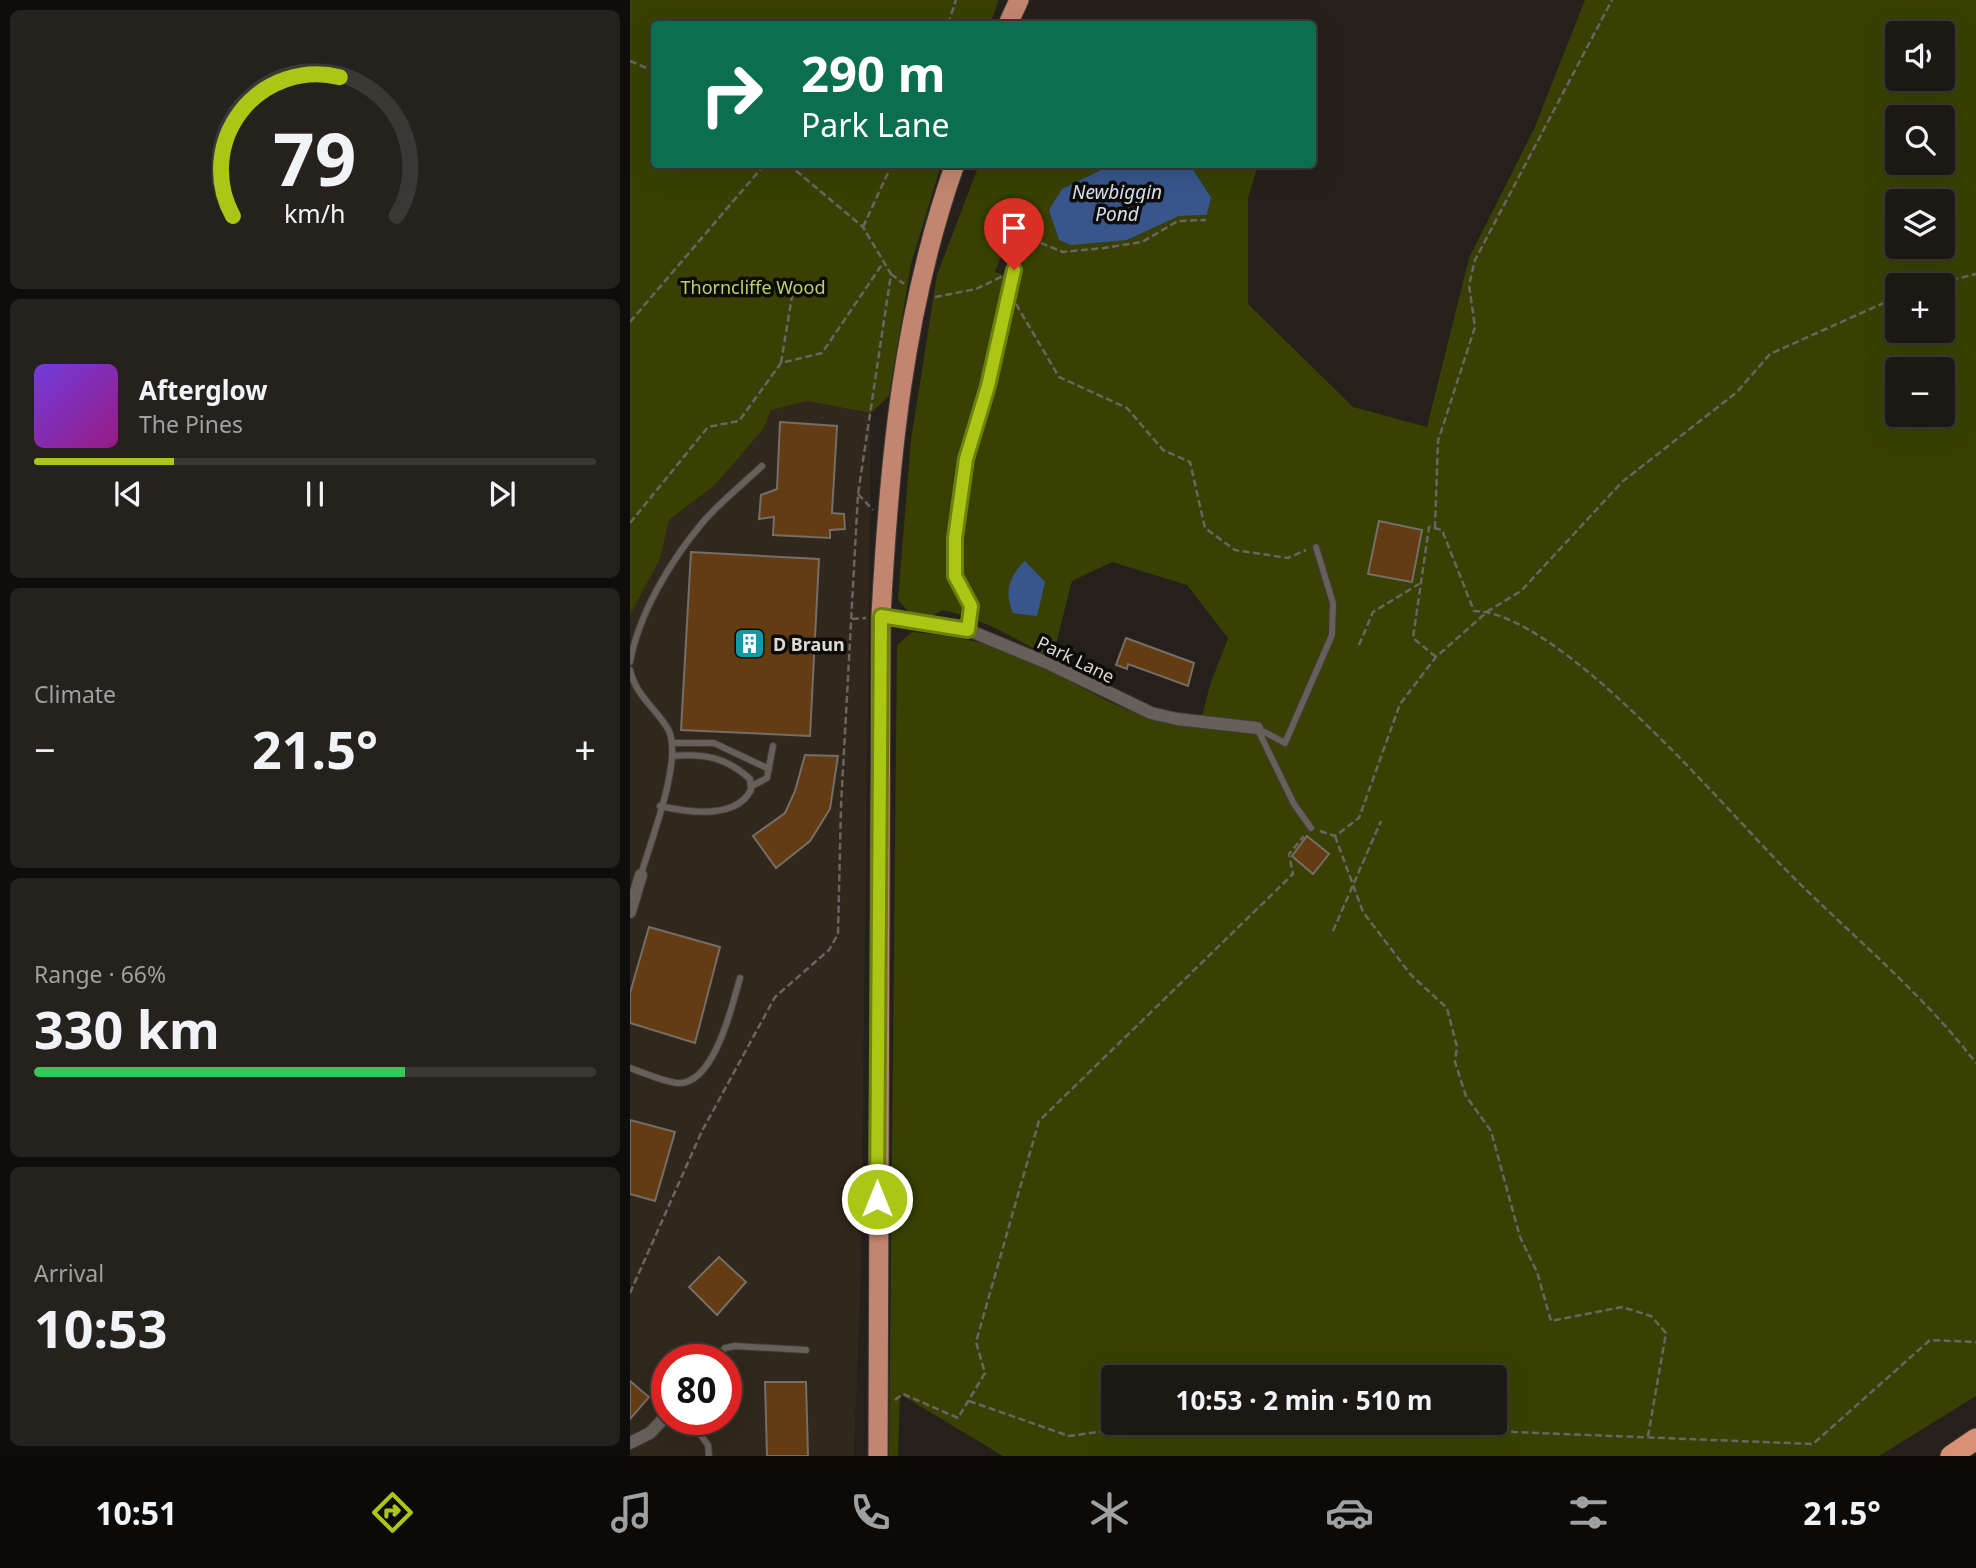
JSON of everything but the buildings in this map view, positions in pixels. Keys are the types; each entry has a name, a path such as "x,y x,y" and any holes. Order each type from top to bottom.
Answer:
{"highway":[{"path":"1009,21 1019,0"},
{"path":"878,1456 881,616 895,438 918,294 954,168"},
{"path":"1951,1456 1976,1439"}],"street":[{"name":"Park Lane","path":"881,616 968,630 1050,664 1151,713 1177,719 1257,728"},
{"path":"630,912 632,895 641,875"},
{"path":"630,1443 651,1432"}],"lane":[{"path":"968,630 971,606 955,576 955,538 966,459 988,386 1025,225"},
{"path":"630,662 633,642 652,601 684,548 703,522 762,466"},
{"path":"1257,728 1285,743 1332,635 1331,594 1316,547"},
{"path":"630,670 640,696 667,728 672,743 672,756 641,875"},
{"path":"1257,728 1294,804 1311,828"},
{"path":"672,743 714,743 769,769"},
{"path":"660,806 687,812 724,808 748,795 752,786 765,782 773,746"},
{"path":"672,756 706,755 720,759 740,770 752,786"},
{"path":"630,1068 678,1083 698,1077 706,1069 728,1018 740,978"},
{"path":"742,1346 806,1350"},
{"path":"702,1435 708,1445 709,1456"}],"path":[{"path":"949,21 956,0"},
{"path":"1435,528 1438,441 1475,327 1469,285 1475,260 1612,0"},
{"path":"630,61 651,70"},
{"path":"630,321 762,168"},
{"path":"793,168 863,227 891,274 918,294 933,297 976,289 1014,270"},
{"path":"863,227 890,168"},
{"path":"1022,236 1063,252 1142,242 1178,221 1206,220"},
{"path":"781,363 822,353 883,262"},
{"path":"630,1293 702,1131 775,997 829,950 838,934 842,782 858,494 891,274"},
{"path":"1955,279 1976,274"},
{"path":"630,523 708,427 739,421 781,363 793,290"},
{"path":"1009,292 1059,377 1127,408 1163,450 1190,462 1205,528 1235,550 1288,558 1316,547"},
{"path":"1335,836 1359,818 1400,704 1436,657 1488,611 1521,591 1622,482 1737,392 1770,354 1885,302"},
{"path":"1436,657 1413,638 1429,527 1442,530 1474,611 1488,611 1544,639 1621,700 1698,774 1783,867 1950,1030 1976,1063"},
{"path":"1359,645 1373,612 1419,583"},
{"path":"1333,931 1351,884 1381,821"},
{"path":"895,1410 895,1399 903,1394 958,1418 985,1373 976,1342 1039,1121 1293,874 1289,854 1311,828 1335,836"},
{"path":"1335,836 1363,912 1411,975 1447,1008 1457,1047 1455,1062 1466,1096 1491,1131 1520,1237 1537,1272 1551,1321 1622,1307 1651,1316 1666,1333 1648,1436"},
{"path":"1507,1428 1513,1432 1813,1444 1930,1340 1976,1342"},
{"path":"969,1401 1069,1436 1101,1432"}],"shaded area":[{"path":"807,401 871,413 861,1272 854,1456 630,1456 630,615 660,559 669,520 715,485 764,428 771,410"}],"green space":[{"name":"Thorncliffe Wood","path":"630,0 999,0 991,21 651,21 651,168 940,168 911,264 889,396 871,413 807,401 771,410 764,428 715,485 669,520 660,559 630,615"},
{"path":"1585,0 1976,0 1976,1396 1879,1456 1003,1456 900,1394 898,1456 889,1456 897,645 912,632 975,641 1034,663 1126,709 1150,718 1200,725 1210,685 1228,638 1187,585 1112,562 1072,581 1052,659 971,618 942,610 931,617 910,613 898,600 911,440 937,275 978,168 1105,168 1062,189 1127,240 1179,216 1207,215 1211,196 1192,168 1257,168 1248,198 1248,304 1353,407 1427,427 1469,258 1534,129","holes":["1017,213 1039,222 1016,279 995,272"]}],"water":[{"name":"Newbiggin Pond","path":"1105,168 1192,168 1211,197 1207,215 1179,216 1127,240 1071,245 1059,240 1049,210 1062,189"},
{"path":"1025,561 1045,582 1037,616 1013,613 1010,606 1012,579"}],"place":[{"name":"D Braun","path":"750,644"}],"route":[{"path":"877,1199 881,616 968,630 971,606 955,576 955,538 966,459 988,386 1014,270"}]}
